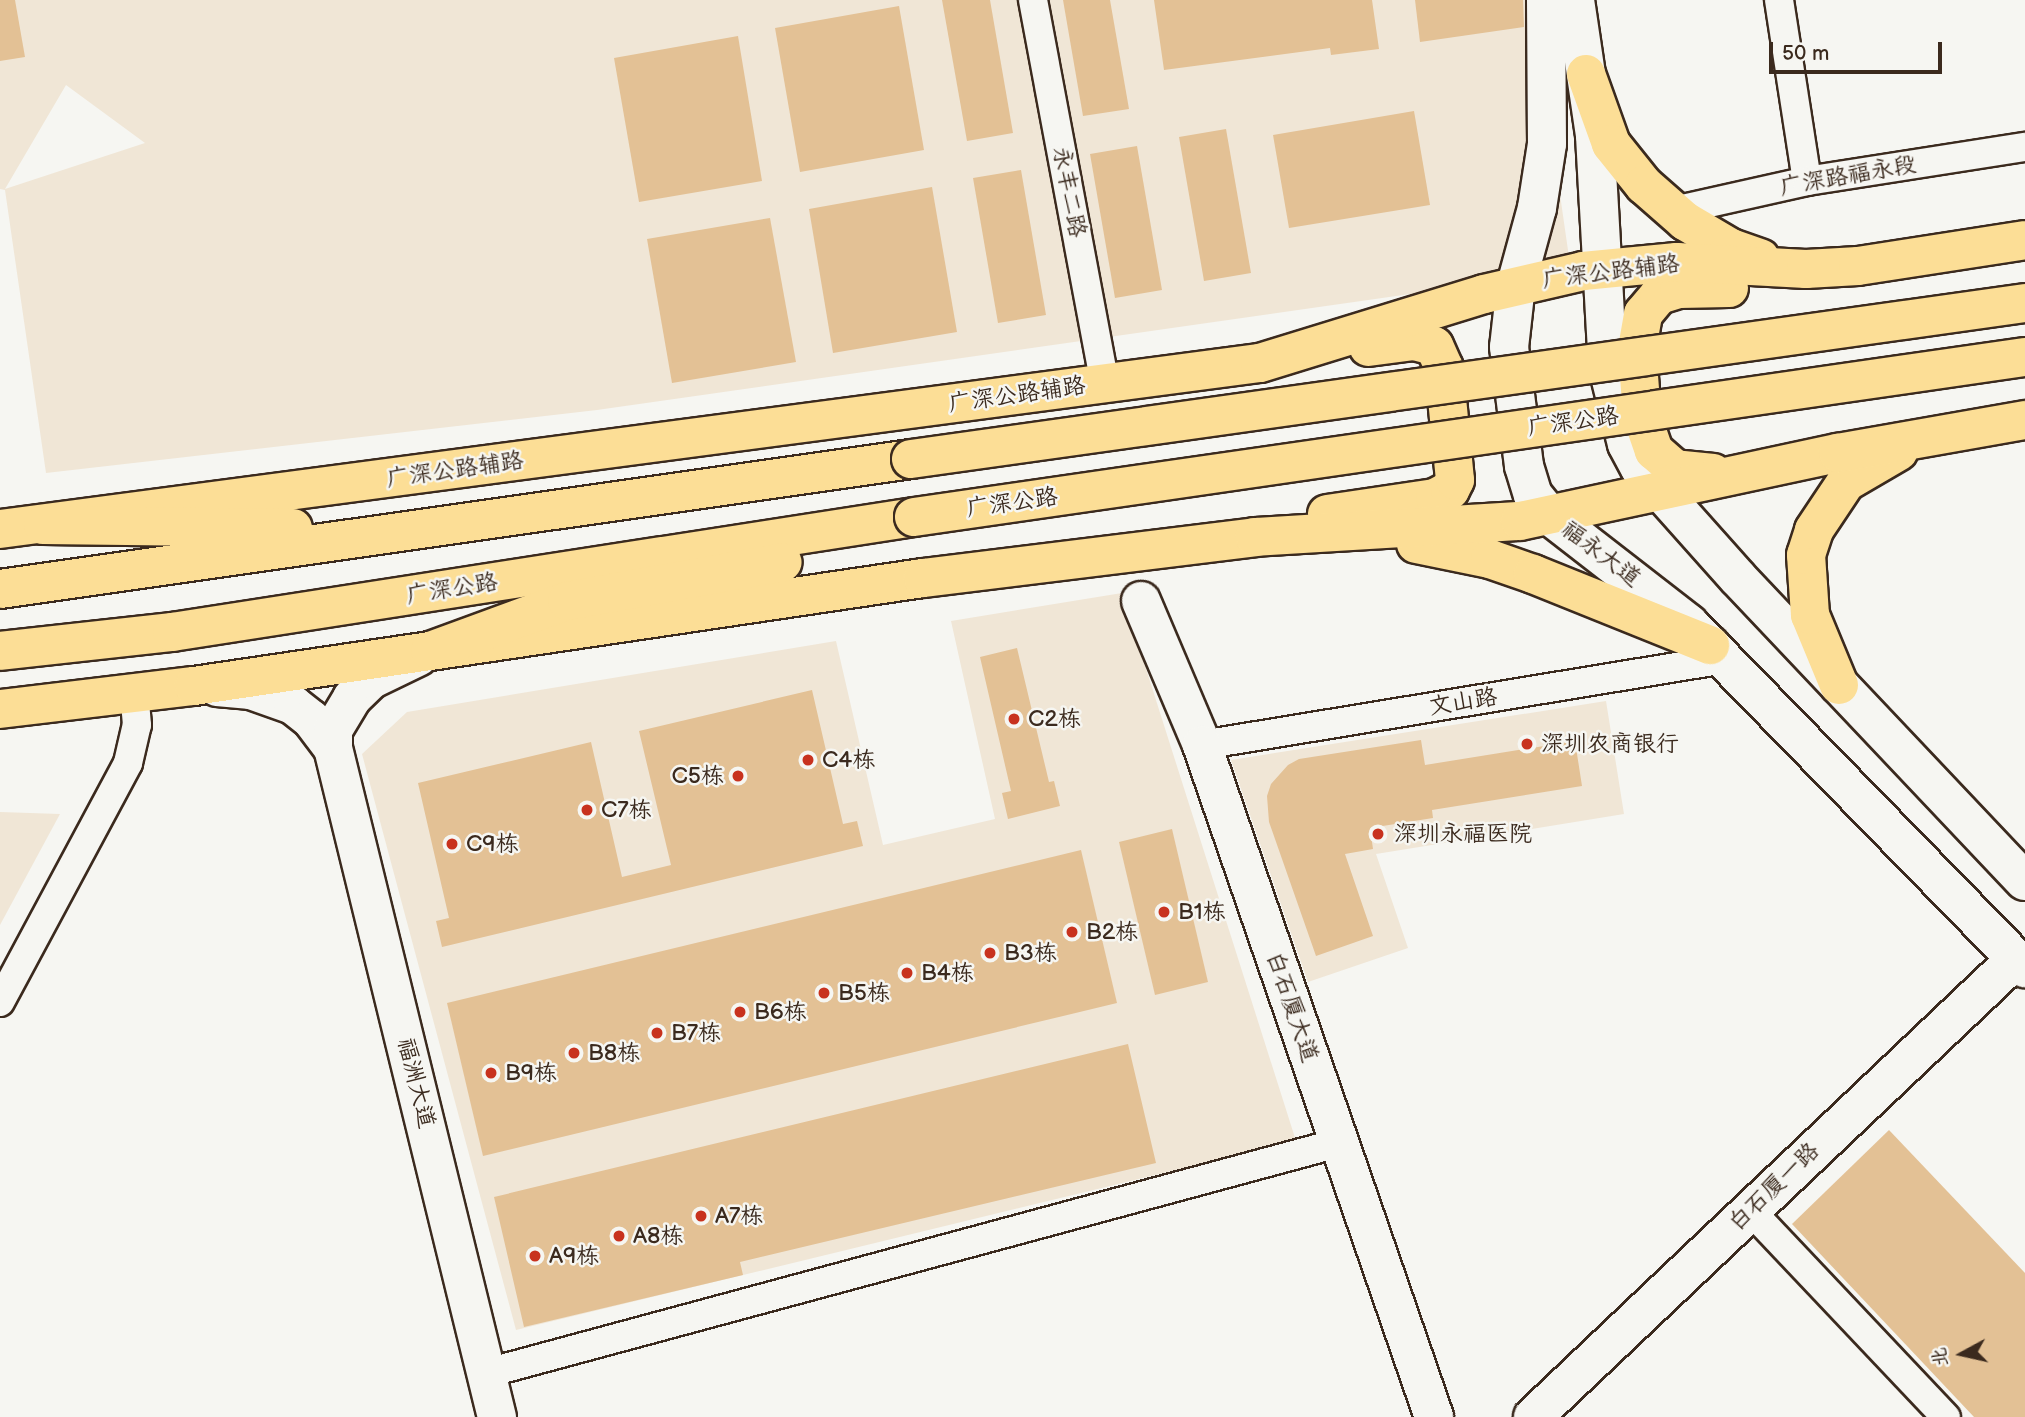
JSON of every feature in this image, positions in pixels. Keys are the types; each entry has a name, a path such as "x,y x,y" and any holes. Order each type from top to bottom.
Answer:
{"main road":[{"name":"福永大道","path":"1546,0 1547,144 1537,208 1516,285 1509,347 1513,400 1528,481 1550,516 1660,599 1718,652 2020,963"},
{"path":"1575,0 1595,136 1608,368 1618,421 1640,468 1839,685 2025,881"},
{"path":"1586,74 1611,144 1644,185 1673,211 1731,248 1806,269"},
{"name":"广深公路辅路","path":"0,529 1260,363 1516,285 1602,268 1677,262 1806,269 1885,263 2025,240"},
{"path":"1771,466 1691,474 1664,463 1654,450 1638,390 1637,349 1643,314 1650,303 1669,290 1814,286 1885,263"},
{"path":"0,589 408,529 2025,303"},
{"path":"1255,537 1351,508 1444,495 1455,480 1456,467 1444,368 1434,346 1401,341 1260,363"},
{"name":"广深公路","path":"0,651 172,632 914,517 2025,357"},
{"path":"0,709 194,686 923,578 1255,537 1484,525 1550,516 1771,466 2025,420"},
{"path":"1839,685 1810,615 1806,555 1814,530 1846,482 1871,464 1971,428"},
{"path":"333,748 333,730 352,698 372,679 430,651 540,609 801,558 914,517"},
{"path":"43,525 408,529"},
{"path":"1341,531 1490,559 1718,652"},
{"name":"白石厦大道","path":"1141,601 1202,745 1434,1417"},
{"path":"0,669 172,632"},
{"path":"194,686 274,696 312,719 333,748"},
{"name":"福洲大道","path":"333,748 497,1417"},
{"name":"白石厦一路","path":"1533,1417 1750,1210 2020,963"}],"street":[{"name":"永丰二路","path":"1033,0 1105,384"},
{"path":"1779,0 1807,181"},
{"name":"广深路福永段","path":"1673,211 1807,181 2025,146"},
{"name":"文山路","path":"1202,745 1718,652"},
{"path":"0,1002 128,763 137,725 134,693"},
{"path":"487,1373 1338,1143"},
{"path":"1750,1210 1946,1417"}],"shaded area":[{"path":"0,0 1532,0 1571,271 597,410 46,473 5,190 0,189","holes":["66,85 145,143 5,189"]},
{"path":"1122,593 1296,1141 516,1330 362,754 407,712 836,641 883,845 995,819 951,621"},
{"name":"深圳永福医院","path":"1606,701 1624,814 1376,854 1408,948 1308,982 1231,760"},
{"path":"0,812 60,814 0,925"}],"building":[{"path":"0,0 15,0 25,57 0,61"},
{"path":"942,0 990,0 1013,133 967,141"},
{"path":"1063,0 1110,0 1129,109 1083,116"},
{"path":"1154,0 1372,0 1379,49 1331,55 1330,48 1164,70"},
{"path":"1415,0 1523,0 1524,27 1420,42"},
{"path":"899,6 924,150 800,172 775,28"},
{"path":"738,36 762,181 639,202 614,58"},
{"path":"1414,111 1430,205 1289,228 1273,135"},
{"path":"1226,129 1251,273 1204,281 1179,137"},
{"path":"1137,146 1162,290 1115,298 1090,154"},
{"path":"1021,170 1046,315 998,323 973,178"},
{"path":"932,187 957,332 833,353 809,209"},
{"path":"770,218 796,362 672,383 647,239"},
{"name":"C2栋","path":"1017,648 1049,782 1054,781 1060,806 1008,819 1002,793 1011,791 980,657"},
{"path":"812,690 843,824 857,821 863,846 442,947 436,921 449,918 418,783 591,742 622,877 671,865 639,731"},
{"path":"1421,740 1425,765 1575,741 1582,786 1432,810 1433,818 1370,828 1373,849 1345,854 1373,936 1316,956 1269,822 1267,796 1271,784 1288,765 1299,759"},
{"name":"B1栋","path":"1172,829 1208,982 1155,995 1119,842"},
{"path":"1081,850 1117,1003 483,1156 447,1003"},
{"path":"1128,1044 1156,1163 740,1262 743,1275 524,1327 494,1197"},
{"path":"1889,1130 2025,1273 2025,1417 1974,1417 1792,1224"}],"place":[{"name":"C2栋","path":"1014,719"},
{"name":"深圳农商银行","path":"1527,744"},
{"name":"C4栋","path":"808,760"},
{"name":"C5栋","path":"738,776"},
{"name":"C7栋","path":"587,810"},
{"name":"深圳永福医院","path":"1378,834"},
{"name":"C9栋","path":"452,844"},
{"name":"B1栋","path":"1164,912"},
{"name":"B2栋","path":"1072,932"},
{"name":"B3栋","path":"990,953"},
{"name":"B4栋","path":"907,973"},
{"name":"B5栋","path":"824,993"},
{"name":"B6栋","path":"740,1012"},
{"name":"B7栋","path":"657,1033"},
{"name":"B8栋","path":"574,1053"},
{"name":"B9栋","path":"491,1073"},
{"name":"A7栋","path":"701,1216"},
{"name":"A8栋","path":"619,1236"},
{"name":"A9栋","path":"535,1256"}]}
